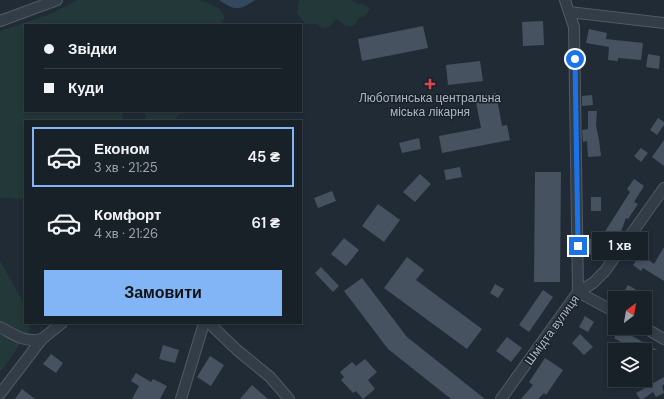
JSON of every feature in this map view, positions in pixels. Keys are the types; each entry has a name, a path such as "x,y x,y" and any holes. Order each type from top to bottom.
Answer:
{"street":[{"path":"0,21 57,0"},
{"path":"565,0 574,27 578,292 608,308"},
{"path":"570,12 664,23"},
{"name":"Шмідта вулиця","path":"501,399 578,292 593,283 605,271 664,188"},
{"path":"0,394 42,339 61,324"},
{"path":"181,399 204,324"},
{"path":"210,324 237,350 270,377 289,399"},
{"path":"0,327 28,341 42,339"},
{"path":"652,332 664,338"}],"green space":[{"path":"78,0 200,0 219,8 225,17 221,24 24,24 24,112 122,112 124,120 24,120 24,197 20,199 0,198 0,31 48,15"},
{"path":"299,0 351,0 355,3 370,8 366,15 359,18 354,26 346,26 336,19 329,27 323,28 317,24 305,24 297,13"},
{"path":"144,112 187,112 179,115 174,120 147,120"},
{"path":"0,261 24,303 24,324 29,324 30,329 3,369 0,371"}],"water":[{"path":"219,0 255,0 241,8 233,8"}],"building":[{"path":"543,21 544,45 523,46 522,22"},
{"path":"423,26 428,48 362,61 358,39"},
{"path":"589,29 607,33 606,39 643,43 641,60 618,58 618,61 608,60 609,47 586,43"},
{"path":"648,54 660,56 659,69 646,67"},
{"path":"480,61 483,81 448,85 446,65"},
{"path":"496,93 502,126 507,125 510,140 442,153 439,136 481,128 475,97"},
{"path":"592,95 593,105 582,106 582,96"},
{"path":"588,111 597,111 596,125 601,156 588,157 587,141 583,142 582,130 588,129"},
{"path":"658,118 664,122 664,125 657,135 650,130"},
{"path":"419,138 421,149 402,153 399,143"},
{"path":"664,140 664,166 652,157"},
{"path":"641,148 648,153 641,162 634,156"},
{"path":"460,167 462,177 446,180 444,170"},
{"path":"535,172 561,172 560,282 534,282"},
{"path":"420,174 431,184 415,202 403,192"},
{"path":"634,179 644,186 634,202 638,204 628,219 626,218 619,237 608,233 601,257 584,253 588,238 599,241 630,192 627,189"},
{"path":"332,191 336,201 318,208 314,198"},
{"path":"591,197 601,197 601,211 591,211"},
{"path":"378,204 400,220 384,242 362,226"},
{"path":"344,238 359,250 346,266 331,254"},
{"path":"664,247 664,281 643,268 641,271 633,265 641,254 654,264"},
{"path":"407,257 424,270 416,280 482,329 467,349 384,288"},
{"path":"321,267 339,286 333,292 315,273"},
{"path":"362,278 407,337 485,399 451,399 388,349 344,291"},
{"path":"495,284 504,289 498,298 490,293"},
{"path":"628,285 638,291 624,291"},
{"path":"543,290 553,297 529,332 519,325"},
{"path":"585,316 594,322 588,332 579,327"},
{"path":"580,334 593,347 584,355 572,343"},
{"path":"616,335 631,335 645,343 623,343 614,338"},
{"path":"507,337 522,348 511,362 496,351"},
{"path":"163,345 179,350 175,363 159,359"},
{"path":"51,354 63,363 56,373 43,364"},
{"path":"210,356 224,365 211,386 197,377"},
{"path":"545,358 563,370 546,395 544,393 538,399 521,399 533,385 529,382"},
{"path":"365,359 377,372 368,380 375,389 363,399 356,391 353,393 341,380 344,377 340,372 352,362 356,366"},
{"path":"136,373 151,382 153,379 167,386 160,399 132,399 139,386 131,381"},
{"path":"664,377 664,384 662,386 664,393 656,397 653,392 643,399 640,399 636,393 646,387 652,387 652,384"},
{"path":"252,385 268,399 240,399"},
{"path":"22,389 35,399 15,399"}],"place":[{"name":"Люботинська центральна міська лікарня","path":"430,84"}],"route":[{"path":"575,59 578,246"}]}
